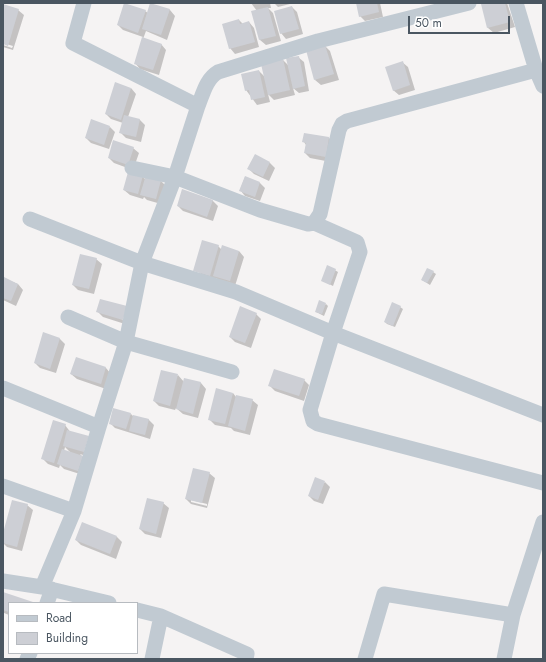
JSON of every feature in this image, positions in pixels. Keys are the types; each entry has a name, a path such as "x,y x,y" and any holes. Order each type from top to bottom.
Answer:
{"street":[{"path":"84,3 73,43 198,106"},
{"path":"47,593 126,342 142,263 175,177 198,106 212,75 318,41 469,3"},
{"path":"516,3 536,70 543,86"},
{"path":"314,223 320,214 339,130 342,124 347,121 536,70"},
{"path":"132,168 175,177 260,210 308,224 314,223 357,242 360,246 360,252 333,333 310,410 313,421 318,424 543,483"},
{"path":"30,219 142,263 236,292 333,333 543,415"},
{"path":"68,317 126,342 232,372"},
{"path":"3,388 99,427"},
{"path":"3,486 74,511"},
{"path":"504,659 514,615 543,522"},
{"path":"3,581 47,593 103,602"},
{"path":"365,659 384,594 514,615"},
{"path":"138,610 161,616 247,654 246,659"},
{"path":"152,659 161,616"}],"building":[{"path":"124,3 146,10 138,33 117,25"},
{"path":"150,3 170,9 161,35 142,29"},
{"path":"356,3 377,3 379,12 359,17"},
{"path":"505,3 510,22 487,28 481,4"},
{"path":"3,4 19,9 8,46 3,44"},
{"path":"292,6 299,29 280,34 274,11"},
{"path":"268,7 276,36 259,40 251,11"},
{"path":"239,19 240,24 249,21 255,42 229,49 222,24"},
{"path":"142,37 162,44 153,70 134,64"},
{"path":"325,45 334,74 314,80 306,50"},
{"path":"299,56 305,86 293,89 286,58"},
{"path":"283,59 290,90 268,95 261,64"},
{"path":"403,61 410,85 393,91 385,67"},
{"path":"259,70 265,97 251,100 249,90 245,91 241,74"},
{"path":"115,82 131,88 121,120 105,114"},
{"path":"124,115 140,119 136,137 119,133"},
{"path":"91,119 110,126 104,145 85,138"},
{"path":"304,133 329,137 326,157 304,153 306,143 302,142"},
{"path":"113,140 134,147 128,165 108,158"},
{"path":"255,154 270,162 263,177 247,169"},
{"path":"128,172 143,175 138,194 123,190"},
{"path":"146,175 161,180 156,199 140,195"},
{"path":"245,176 260,182 255,197 239,191"},
{"path":"182,189 213,200 207,217 177,206"},
{"path":"202,240 219,245 210,276 193,271"},
{"path":"222,245 239,251 230,281 213,276"},
{"path":"80,254 97,258 89,289 72,285"},
{"path":"327,265 336,269 330,285 321,281"},
{"path":"427,268 434,271 427,283 421,280"},
{"path":"4,277 18,284 11,301 3,298"},
{"path":"100,299 127,306 123,320 96,312"},
{"path":"319,300 326,303 322,314 315,312"},
{"path":"392,302 401,306 393,326 384,322"},
{"path":"240,306 257,313 245,343 229,337"},
{"path":"43,332 60,338 50,369 34,363"},
{"path":"76,357 106,367 101,384 70,374"},
{"path":"274,369 305,379 299,396 268,386"},
{"path":"161,370 178,374 170,406 153,401"},
{"path":"184,378 201,382 193,414 176,409"},
{"path":"216,388 233,393 225,424 208,420"},
{"path":"236,395 253,399 245,431 228,426"},
{"path":"113,408 131,413 126,429 109,424"},
{"path":"133,415 149,419 145,435 129,431"},
{"path":"53,420 66,424 54,463 41,459"},
{"path":"67,430 89,436 84,452 63,446"},
{"path":"62,449 83,456 78,471 57,464"},
{"path":"193,468 210,472 202,503 185,499"},
{"path":"315,477 325,481 318,500 308,496"},
{"path":"147,498 164,502 156,534 139,529"},
{"path":"12,500 28,504 17,547 3,543 3,533"},
{"path":"82,522 117,536 110,554 75,540"},
{"path":"3,592 33,602 8,602 8,612 3,610"}]}
